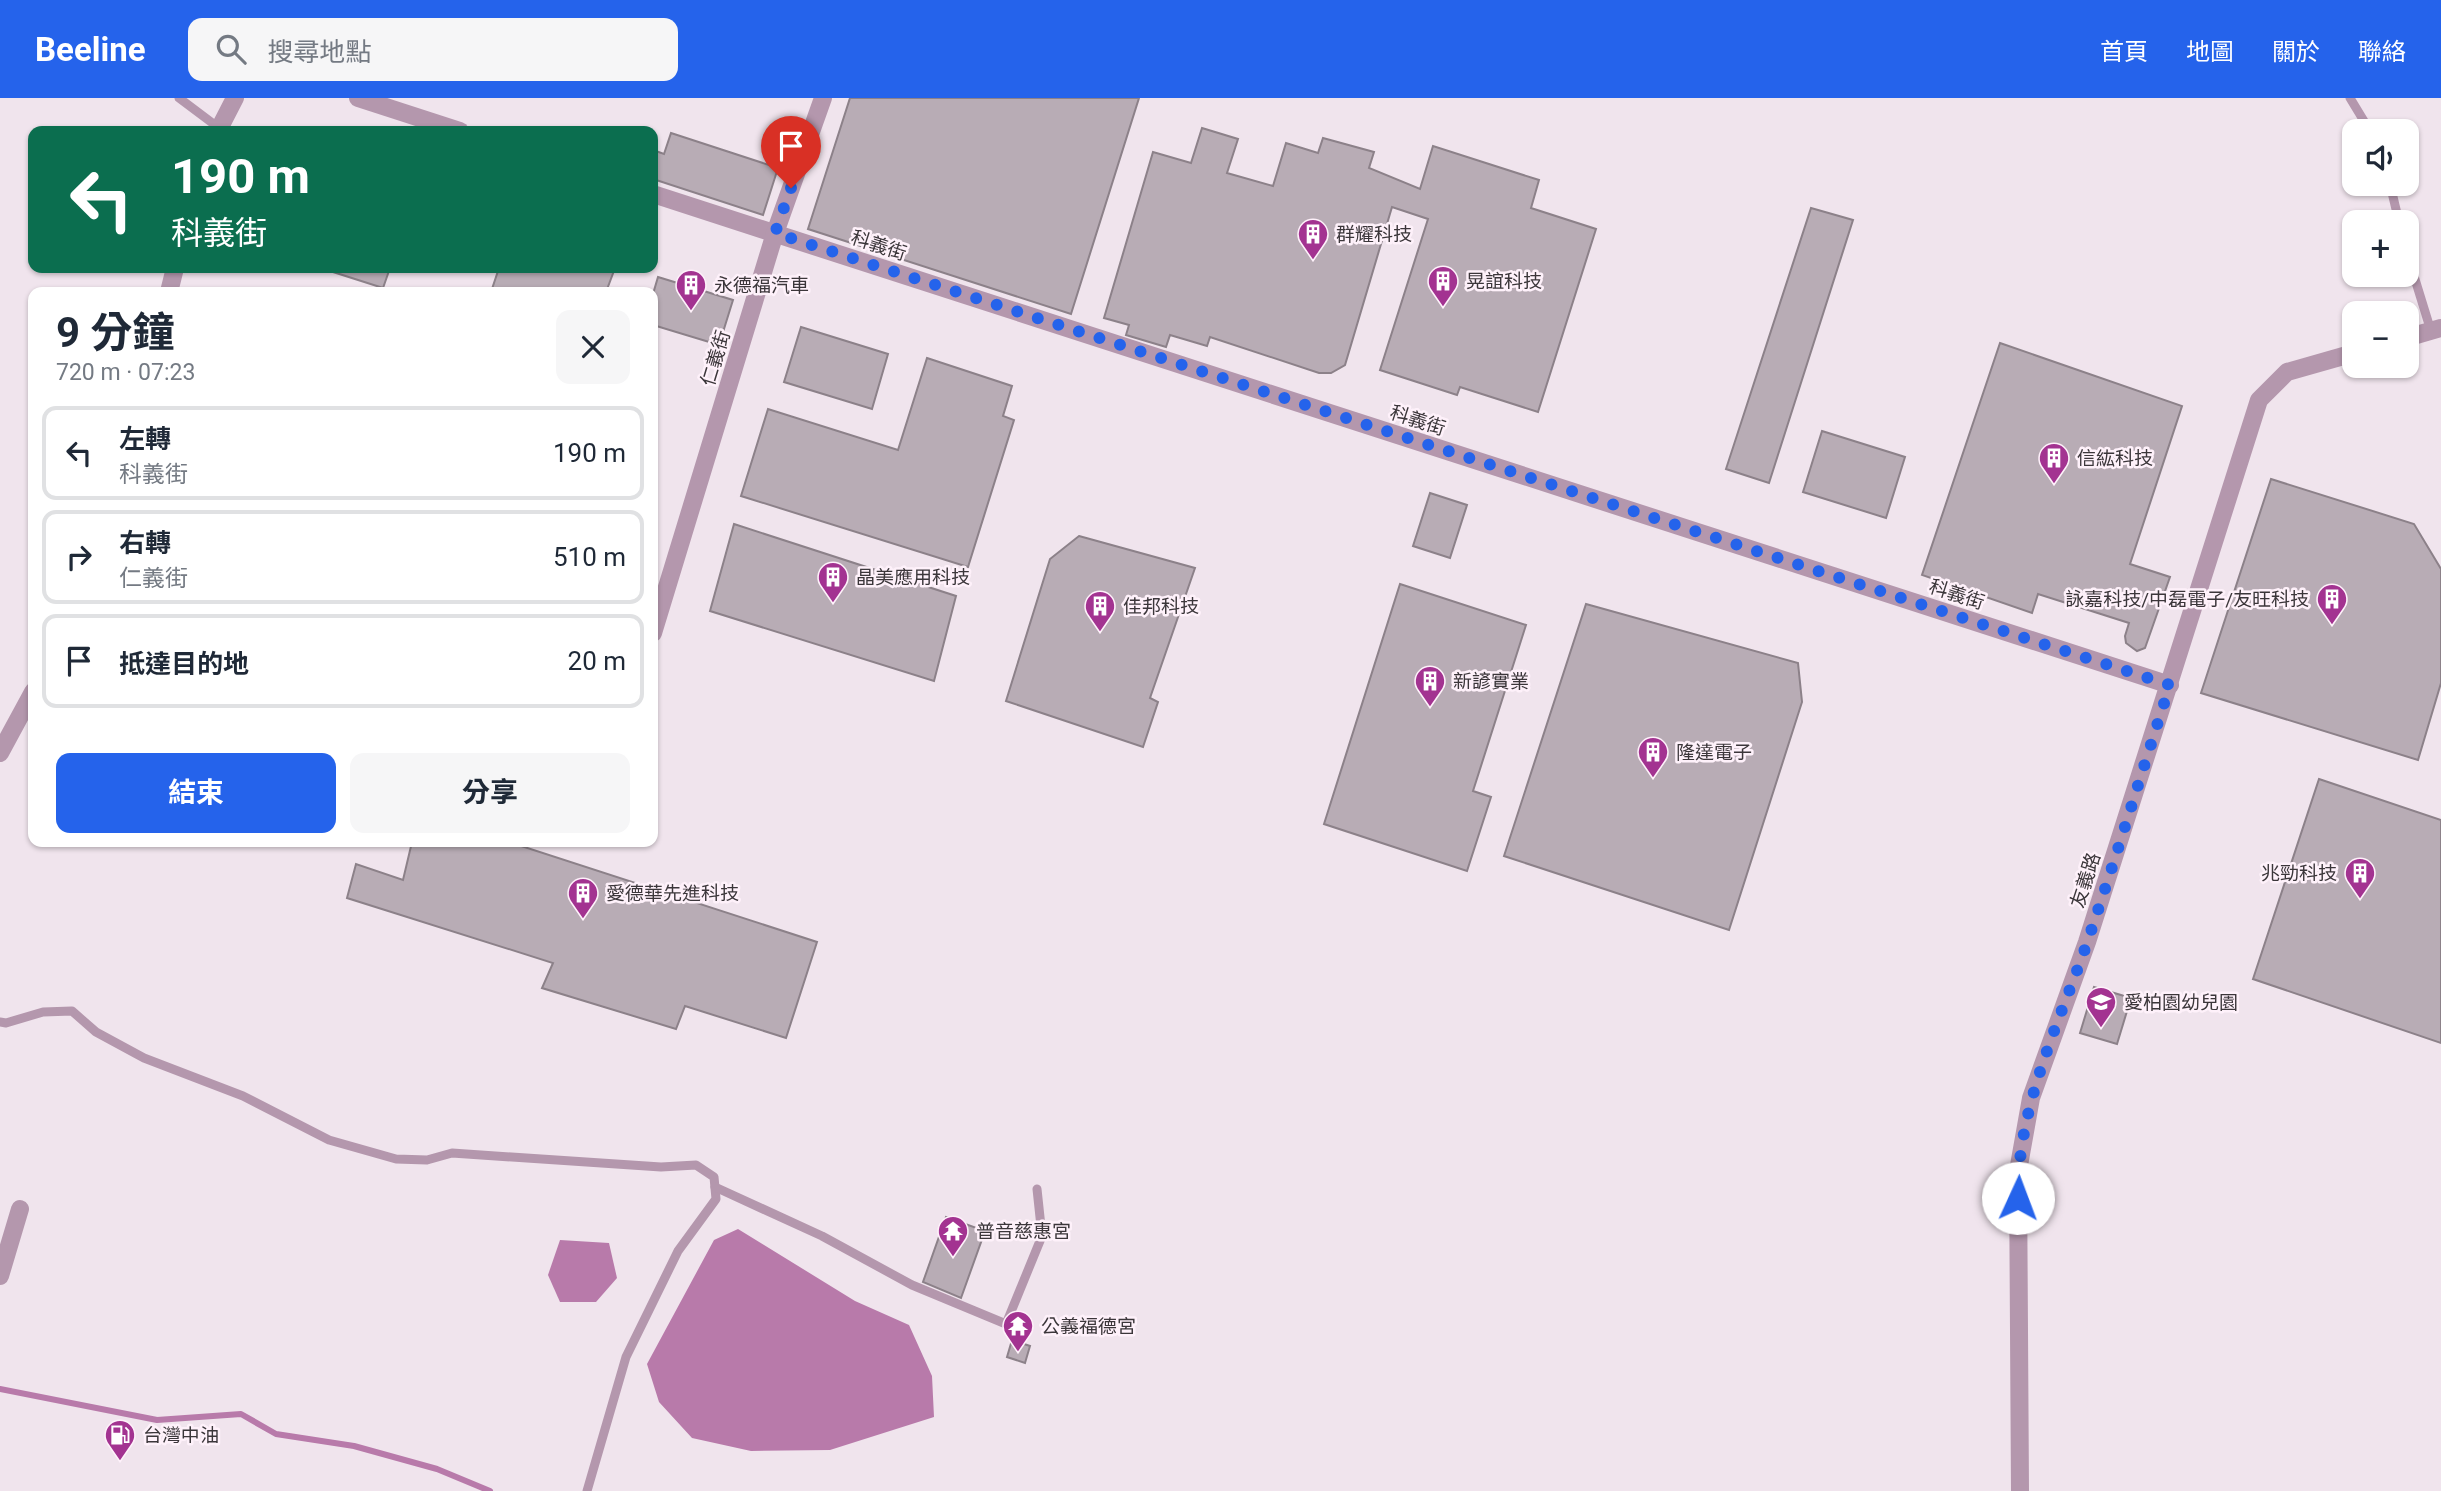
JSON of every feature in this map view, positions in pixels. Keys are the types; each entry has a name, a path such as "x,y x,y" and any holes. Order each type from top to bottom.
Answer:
{"street":[{"path":"220,126 234,98"},
{"path":"358,98 445,126"},
{"name":"仁義街","path":"658,617 775,233 823,98"},
{"name":"科義街","path":"658,196 2170,685"},
{"path":"2419,335 2436,330"},
{"name":"友義路","path":"2020,1491 2018,1171 2031,1098 2087,942 2259,400 2287,372 2342,356"},
{"path":"0,753 28,701"},
{"path":"0,1276 20,1209"}],"lane":[{"path":"179,98 213,126"},
{"path":"2350,98 2363,119"},
{"path":"2419,285 2436,330"},
{"path":"0,1022 6,1023 43,1012 72,1011 96,1032 144,1058 243,1096 329,1140 396,1159 427,1160 452,1153 661,1167 696,1165 714,1177 716,1199 678,1251 626,1357 587,1491"},
{"path":"715,1187 822,1236 912,1285 1006,1324 1042,1236 1037,1189"}],"shaded area":[{"path":"738,1229 855,1301 909,1325 932,1376 934,1417 830,1450 751,1451 692,1438 659,1402 647,1364 714,1240"},
{"path":"560,1240 609,1243 617,1278 596,1302 560,1302 548,1275"}],"building":[{"path":"850,98 1139,98 1071,314 808,229"},
{"path":"1202,128 1238,139 1227,173 1273,186 1286,143 1318,153 1323,138 1374,152 1369,168 1420,189 1433,146 1539,180 1531,208 1596,229 1538,412 1460,387 1457,395 1380,370 1428,219 1392,207 1345,365 1331,373 1319,373 1210,337 1207,346 1170,335 1166,347 1126,335 1129,325 1104,318 1153,152 1191,163"},
{"path":"671,133 778,168 763,215 658,181 658,152 664,154"},
{"path":"1811,208 1853,220 1769,483 1726,469"},
{"path":"336,273 388,273 383,287"},
{"path":"497,273 613,273 608,287 493,287"},
{"name":"永德福汽車","path":"658,277 733,300 719,345 658,327 658,287 655,287"},
{"path":"801,327 888,354 872,409 784,382"},
{"name":"信紘科技","path":"2000,343 2182,406 2130,564 2170,577 2145,648 2137,651 2126,643 2129,623 2038,594 2032,613 1922,575"},
{"path":"927,358 1012,386 1003,416 1014,420 968,567 741,496 768,409 898,450"},
{"path":"1822,431 1905,457 1886,518 1803,492"},
{"name":"詠嘉科技/中磊電子/友旺科技","path":"2271,479 2414,524 2441,569 2441,683 2418,760 2201,693"},
{"path":"1430,493 1467,505 1450,558 1413,546"},
{"name":"晶美應用科技","path":"734,524 956,596 934,681 710,611"},
{"name":"佳邦科技","path":"1079,536 1195,568 1150,698 1158,702 1143,747 1006,701 1050,559"},
{"name":"新諺實業","path":"1400,584 1526,625 1473,791 1491,797 1467,871 1324,824"},
{"name":"隆達電子","path":"1586,604 1798,663 1802,702 1729,930 1504,856"},
{"name":"兆勁科技","path":"2319,779 2441,820 2441,1043 2253,979"},
{"name":"愛德華先進科技","path":"411,847 524,847 817,942 786,1038 685,1006 676,1029 542,988 553,963 347,898 356,864 403,880"},
{"path":"2094,987 2131,998 2117,1044 2080,1033"},
{"name":"普音慈惠宮","path":"946,1217 985,1231 961,1298 923,1282"},
{"name":"公義福德宮","path":"1012,1340 1030,1346 1025,1363 1007,1357"}],"waterway":[{"path":"0,1389 157,1420 241,1414 276,1434 354,1446 437,1469 490,1491"}],"place":[{"name":"群耀科技","path":"1313,261"},
{"name":"晃誼科技","path":"1443,308"},
{"name":"永德福汽車","path":"691,312"},
{"name":"信紘科技","path":"2054,485"},
{"name":"晶美應用科技","path":"833,604"},
{"name":"詠嘉科技/中磊電子/友旺科技","path":"2332,626"},
{"name":"佳邦科技","path":"1100,633"},
{"name":"新諺實業","path":"1430,708"},
{"name":"隆達電子","path":"1653,779"},
{"name":"兆勁科技","path":"2360,900"},
{"name":"愛德華先進科技","path":"583,920"},
{"name":"愛柏園幼兒園","path":"2101,1029"},
{"name":"普音慈惠宮","path":"953,1258"},
{"name":"公義福德宮","path":"1018,1353"},
{"name":"台灣中油","path":"120,1462"}],"route":[{"path":"791,188 775,233 2170,685 2087,942 2031,1098 2018,1171 2018,1198"}]}
